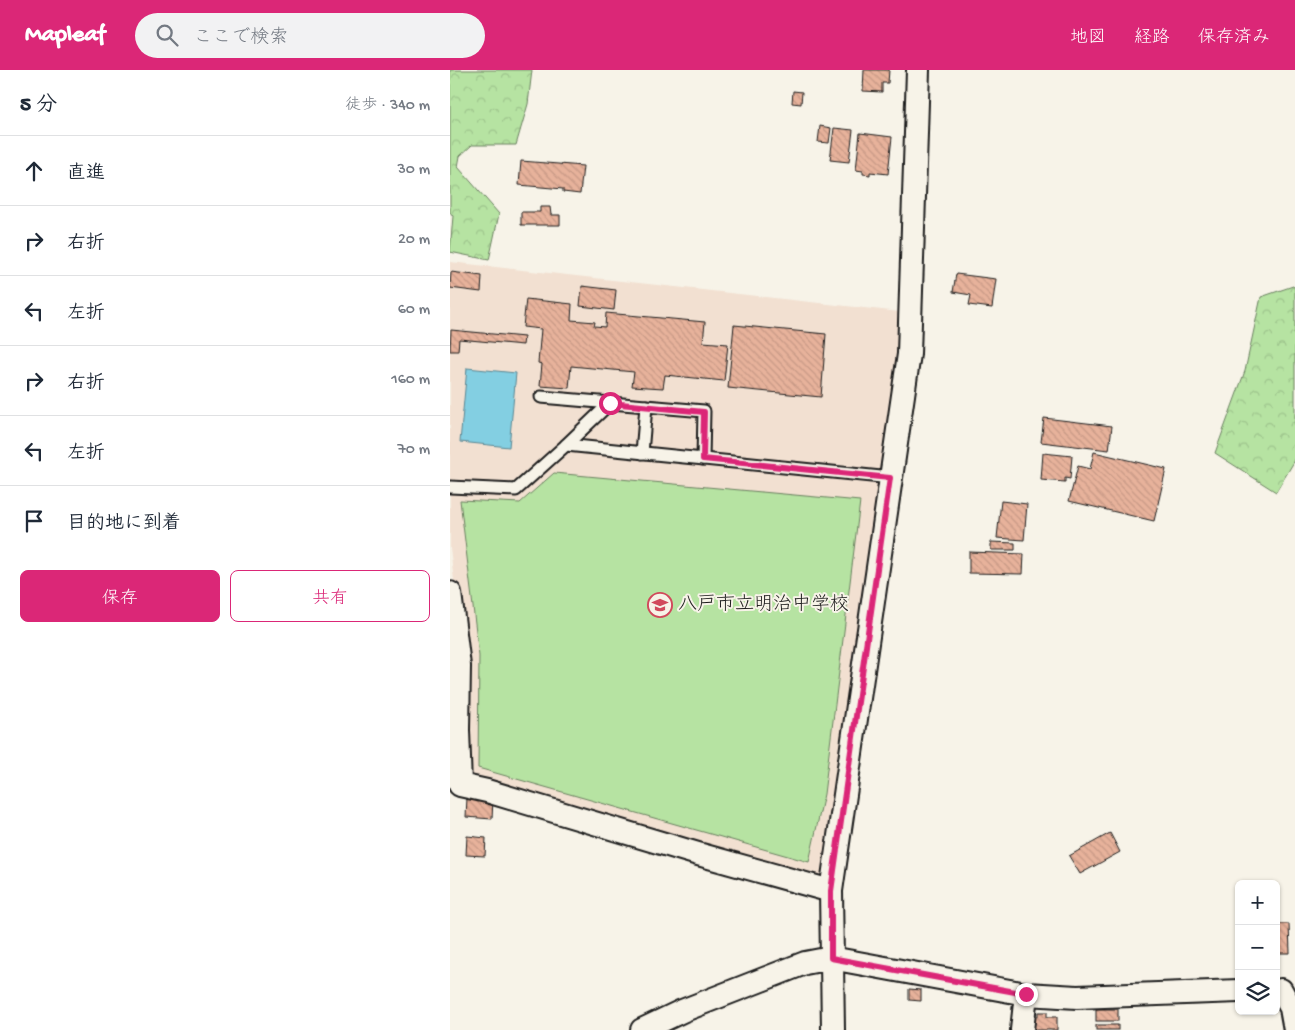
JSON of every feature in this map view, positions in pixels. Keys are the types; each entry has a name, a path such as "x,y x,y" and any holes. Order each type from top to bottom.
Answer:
{"street":[{"path":"833,1030 831,891 909,354 918,70"},
{"path":"450,593 459,666 458,730 460,785 487,791 698,854 831,891"},
{"path":"642,1030 682,1011 805,962 831,958 1026,994 1077,997 1235,991"},
{"path":"1284,989 1291,1008 1295,1030"},
{"path":"1022,1030 1026,994"}],"lane":[{"path":"541,397 704,412 703,459"},
{"path":"450,487 516,490 610,403"},
{"path":"642,453 646,406"},
{"path":"566,445 890,478"}],"shaded area":[{"name":"八戸市立明治中学校","path":"450,262 900,312 898,361 823,880 462,776 464,662 450,548"}],"green space":[{"path":"450,70 532,70 528,104 516,145 472,145 460,156 458,167 499,214 489,260 450,252 453,216 450,212"},
{"path":"1293,286 1295,288 1295,460 1276,492 1215,453 1245,371 1261,297"},
{"path":"554,473 860,501 824,794 809,862 478,768 479,656 460,500 520,503"}],"water":[{"path":"467,368 516,373 509,447 460,442"}],"building":[{"path":"864,70 889,70 888,83 882,83 882,92 863,91"},
{"path":"793,91 802,92 801,104 792,103"},
{"path":"820,126 831,128 829,143 818,142"},
{"path":"834,128 853,130 849,162 830,160"},
{"path":"860,133 892,137 888,174 870,172 870,175 856,170"},
{"path":"521,161 583,166 580,194 563,192 563,189 519,185"},
{"path":"540,207 550,207 551,215 560,215 560,225 521,225 521,212 540,212"},
{"path":"451,272 482,276 481,292 450,288"},
{"path":"956,274 996,279 992,308 969,305 971,295 953,292"},
{"path":"582,286 616,290 614,310 580,306"},
{"path":"526,299 572,304 571,320 595,322 594,326 605,327 606,313 705,322 703,342 728,344 724,381 665,375 663,388 632,386 634,372 571,366 569,388 540,386 542,364 538,363 541,329 523,327"},
{"path":"734,325 826,334 821,397 728,388"},
{"path":"451,330 524,337 523,345 459,339 458,351 450,351"},
{"path":"1044,418 1112,426 1109,450 1041,442"},
{"path":"1094,452 1166,469 1154,521 1069,501 1078,466 1090,469"},
{"path":"1043,453 1072,456 1070,479 1065,478 1065,482 1041,480"},
{"path":"1001,501 1027,504 1024,540 997,538"},
{"path":"991,542 1015,543 1015,550 991,550"},
{"path":"969,552 1024,554 1023,574 969,573"},
{"path":"467,798 493,799 492,819 466,817"},
{"path":"1110,833 1120,852 1080,874 1069,856"},
{"path":"467,836 486,838 485,856 466,855"},
{"path":"1280,924 1289,924 1290,953 1280,953"},
{"path":"909,989 921,990 921,1001 909,1000"},
{"path":"1096,1009 1118,1009 1118,1021 1096,1021"},
{"path":"1038,1012 1047,1012 1047,1017 1057,1017 1057,1030 1027,1030 1028,1016 1038,1016"},
{"path":"1096,1025 1118,1025 1118,1030 1096,1030"}],"place":[{"name":"八戸市立明治中学校","path":"660,605"}],"route":[{"path":"610,403 704,412 703,459 890,478 831,891 831,958 1026,994"}]}
